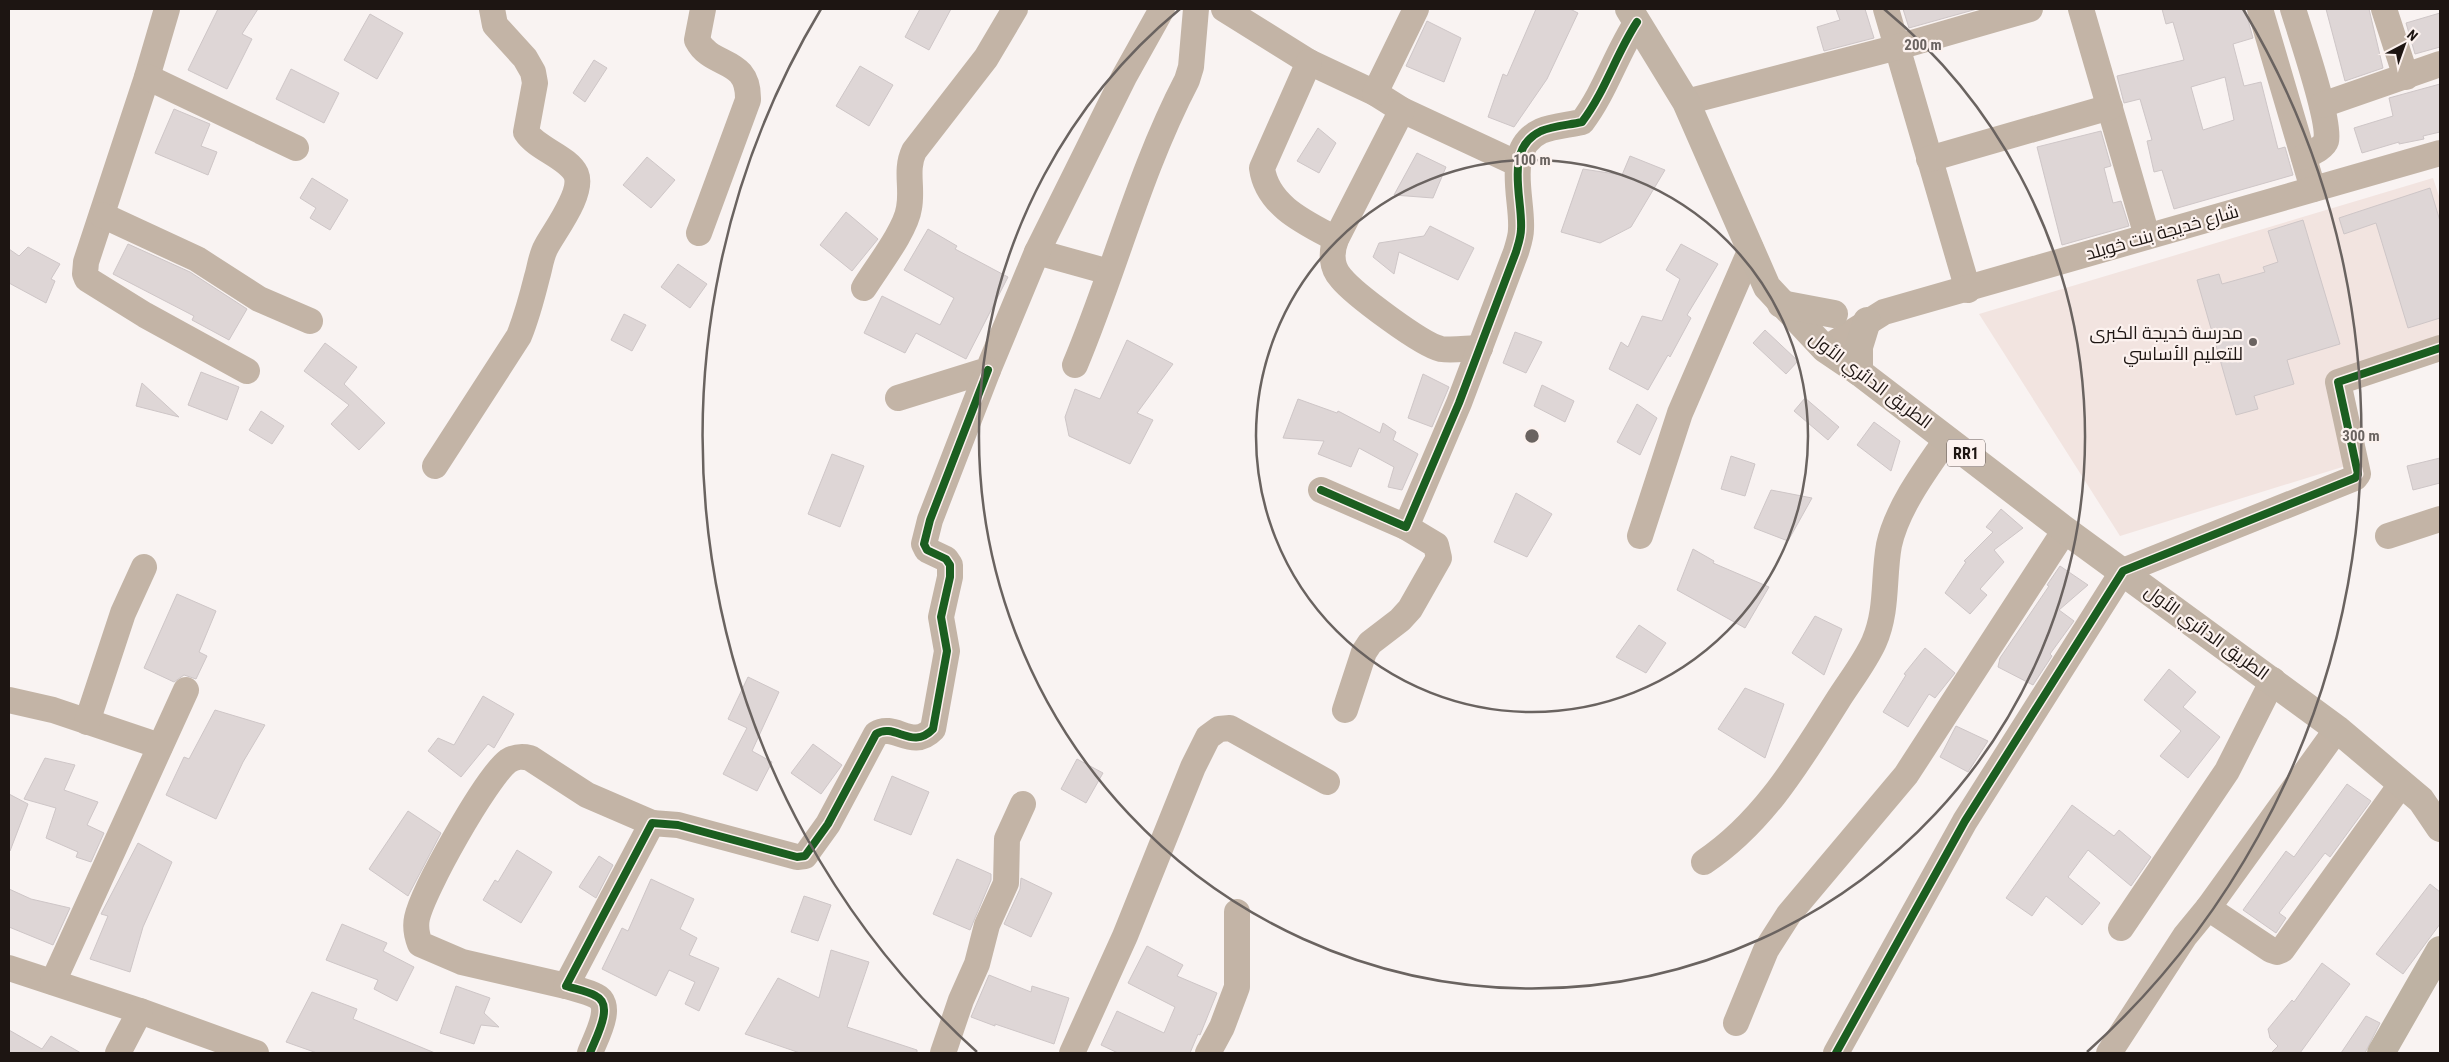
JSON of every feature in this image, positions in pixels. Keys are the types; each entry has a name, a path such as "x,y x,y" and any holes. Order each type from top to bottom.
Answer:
{"highway":[{"path":"2381,1053 2440,950"},
{"path":"2396,1053 2440,978"}],"main road":[{"name":"الطريق الدائري الأول","path":"1633,15 1686,102 1767,287 1817,342 2065,530 2273,680 2337,729 2421,797 2440,828"},
{"path":"1781,304 1834,314"},
{"path":"1859,372 1859,347 1876,316"}],"street":[{"path":"166,9 147,77 86,262 85,274 87,279 145,315 247,371"},
{"path":"435,466 519,336 527,316 544,250 575,197 578,185 576,175 571,167 531,140 526,132 535,83 533,72 525,58 496,25 492,9"},
{"path":"699,233 724,170 748,95 747,82 741,74 700,46 697,34 703,9"},
{"path":"864,288 905,222 910,198 909,161 914,151 981,65 1015,9"},
{"path":"590,1053 605,1013 604,1004 598,996 566,986 462,962 420,944 416,932 416,918 425,896 455,838 479,797 507,762 520,756 530,758 587,796 652,823 678,825 797,857 805,856 828,824 876,734 886,732 918,739 925,737 933,729 947,651 941,617 950,577 950,565 941,555 927,550 924,544 930,520 988,370 1037,252 1124,77 1162,9"},
{"path":"1075,365 1094,321 1108,272 1151,156 1187,80 1191,68 1196,9"},
{"path":"1224,9 1309,62 1375,93 1402,110 1518,164"},
{"path":"1375,93 1416,9"},
{"path":"1886,9 1968,290"},
{"path":"1686,102 1898,47 2030,9"},
{"path":"2081,9 2147,236"},
{"path":"2260,9 2313,189"},
{"path":"2293,9 2322,106 2326,142 2304,157"},
{"path":"2384,9 2406,76"},
{"path":"1406,527 1459,403 1516,252 1521,230 1518,164 1521,152 1528,139 1542,131 1582,122 1593,108 1624,41 1633,15"},
{"path":"1309,62 1262,168 1263,176 1280,204 1296,218 1336,238"},
{"path":"2322,106 2440,64"},
{"path":"147,77 296,148"},
{"path":"1929,159 2110,107"},
{"path":"1402,110 1336,238 1332,248 1333,263 1341,278 1371,304 1430,345 1443,349 1480,348"},
{"name":"شارع خديجة بنت خويلد","path":"1876,316 2147,236 2440,153"},
{"path":"102,215 197,259 259,299 310,321"},
{"path":"1640,536 1680,413 1751,249"},
{"path":"1037,252 1108,272"},
{"path":"1867,306 1876,316 1817,342 1834,314 1867,306"},
{"path":"1836,1053 1966,821 2123,571 2355,478 2358,474 2338,382 2440,348"},
{"path":"898,398 988,370"},
{"path":"1704,862 1739,835 1762,810 1795,768 1874,643 1885,606 1889,544 1905,504 1947,439"},
{"path":"1320,490 1406,527 1436,545 1439,558 1410,609 1400,620 1370,643 1364,652 1345,710"},
{"path":"2388,536 2440,519"},
{"path":"1736,1023 1775,933 1906,775 2065,530"},
{"path":"88,722 123,613 144,567"},
{"path":"2121,928 2227,771 2273,680"},
{"path":"53,982 186,690"},
{"path":"9,700 53,710 160,746"},
{"path":"1072,1053 1125,936 1193,767 1208,738 1219,729 1230,728 1328,782"},
{"path":"2109,1053 2185,936 2208,908 2337,729"},
{"path":"2208,908 2271,950 2277,952 2282,950 2421,797"},
{"path":"943,1053 961,1000 977,964 987,926 1006,883 1007,839 1022,804"},
{"path":"566,986 652,823"},
{"path":"1208,1053 1222,1028 1237,987 1237,912"},
{"path":"9,968 140,1011 256,1053"},
{"path":"118,1053 140,1011"}],"shaded area":[{"path":"2433,178 2440,199 2440,342 2332,378 2352,464 2120,536 1979,314"}],"building":[{"path":"218,9 258,9 242,34 252,39 227,89 188,70"},
{"path":"920,9 951,9 929,50 905,37"},
{"path":"1536,9 1570,9 1578,13 1547,79 1514,127 1488,117 1503,74 1507,76"},
{"path":"1836,9 1865,9 1874,38 1824,51 1817,27 1840,20"},
{"path":"1903,9 1977,9 1909,28"},
{"path":"2162,9 2245,9 2253,38 2233,44 2244,86 2261,82 2278,149 2285,147 2293,175 2174,209 2162,170 2154,172 2147,141 2152,140 2140,99 2124,103 2117,76 2184,60 2173,22 2166,24","holes":["2225,77 2234,120 2203,130 2191,87"]},
{"path":"2326,9 2369,9 2383,68 2345,81"},
{"path":"2440,13 2440,47 2415,54 2406,23"},
{"path":"370,14 403,33 377,79 344,60"},
{"path":"1427,21 1461,38 1444,82 1406,66"},
{"path":"594,60 607,68 585,102 573,93"},
{"path":"860,66 893,85 869,126 836,106"},
{"path":"291,69 339,93 324,123 276,99"},
{"path":"2440,84 2440,132 2423,136 2424,139 2399,144 2399,142 2362,153 2354,128 2393,116 2389,98"},
{"path":"174,109 210,124 201,146 217,152 208,175 155,153"},
{"path":"1318,128 1336,143 1319,173 1297,161"},
{"path":"2101,131 2111,166 2104,168 2113,203 2121,201 2129,226 2062,245 2037,147"},
{"path":"1417,153 1446,167 1433,198 1394,195"},
{"path":"1630,156 1665,170 1631,227 1600,243 1561,232 1583,169 1622,175"},
{"path":"647,157 675,180 651,208 623,185"},
{"path":"312,178 348,200 330,230 310,218 316,208 300,198"},
{"path":"2430,188 2440,221 2440,318 2408,328 2376,223 2344,234 2339,218"},
{"path":"846,212 878,239 852,271 820,245"},
{"path":"2303,220 2340,344 2287,360 2294,384 2254,396 2258,409 2236,415 2197,280 2219,274 2222,284 2265,272 2263,267 2278,262 2268,231"},
{"path":"1430,226 1474,248 1458,280 1399,252 1394,274 1373,257 1379,243 1424,236"},
{"path":"928,229 957,246 955,249 1008,277 966,359 916,333 905,353 864,333 882,296 940,325 954,298 904,270"},
{"path":"128,244 190,272 247,309 229,340 192,320 194,316 113,274"},
{"path":"1681,244 1718,264 1687,315 1691,318 1670,357 1668,355 1648,390 1609,369 1621,342 1628,347 1642,316 1662,321 1680,279 1666,270"},
{"path":"28,247 60,264 51,279 55,281 46,303 9,283 9,249 19,256"},
{"path":"678,264 707,284 690,308 661,287"},
{"path":"624,314 646,325 632,351 611,340"},
{"path":"1765,330 1798,361 1786,374 1753,343"},
{"path":"1515,332 1542,342 1526,373 1503,363"},
{"path":"1127,340 1173,364 1137,413 1153,420 1130,464 1069,436 1065,417 1075,389 1100,399"},
{"path":"325,343 357,367 344,384 385,423 359,450 331,424 349,405 304,371"},
{"path":"201,372 239,387 227,420 188,405"},
{"path":"1423,374 1449,387 1432,427 1408,418"},
{"path":"142,383 179,417 136,406"},
{"path":"1542,385 1574,401 1565,422 1534,406"},
{"path":"1805,398 1839,427 1828,440 1794,411"},
{"path":"1298,399 1337,413 1338,411 1380,433 1383,423 1396,432 1393,440 1418,454 1402,490 1388,487 1394,467 1359,448 1351,467 1318,454 1324,441 1283,438"},
{"path":"1637,404 1657,418 1640,455 1617,442"},
{"path":"261,411 284,426 272,444 249,430"},
{"path":"1874,422 1900,441 1891,471 1857,445"},
{"path":"832,454 864,466 840,527 808,514"},
{"path":"1731,456 1755,464 1745,496 1721,489"},
{"path":"2440,458 2440,483 2413,490 2407,466"},
{"path":"1771,490 1812,498 1788,541 1754,528"},
{"path":"1516,493 1552,514 1527,557 1494,542"},
{"path":"2001,509 2023,528 1994,550 2004,562 1980,589 1987,595 1970,614 1945,593 1966,562 1964,561 1993,532 1986,527"},
{"path":"1693,549 1714,561 1713,563 1769,587 1745,628 1677,590"},
{"path":"2060,566 2088,585 2059,610 2074,621 2050,654 2052,656 2033,685 1998,667 2000,658 2049,586 2047,585"},
{"path":"177,594 216,611 199,652 207,656 196,679 184,675 174,682 144,668"},
{"path":"1815,616 1842,629 1824,675 1792,653"},
{"path":"1639,625 1666,643 1646,673 1616,657"},
{"path":"1925,648 1955,673 1935,698 1929,694 1908,727 1883,712 1906,675 1904,674"},
{"path":"2169,669 2196,692 2183,707 2220,737 2188,778 2160,756 2181,731 2144,700"},
{"path":"748,677 779,692 752,751 772,762 757,791 723,774 747,728 728,719"},
{"path":"1745,688 1784,704 1765,758 1718,729"},
{"path":"483,696 514,714 494,748 488,744 461,777 428,751 438,738 454,745"},
{"path":"215,710 265,725 243,762 216,819 166,795 184,757 189,759"},
{"path":"1956,726 1988,741 1968,772 1940,757"},
{"path":"813,744 842,765 821,794 791,773"},
{"path":"45,758 75,765 64,790 98,802 87,825 104,833 91,862 76,857 78,852 46,838 56,808 24,799"},
{"path":"1077,759 1103,773 1086,803 1061,789"},
{"path":"892,776 929,792 911,835 874,820"},
{"path":"2347,784 2371,801 2330,857 2325,853 2279,913 2286,918 2276,933 2243,910 2286,851 2294,857"},
{"path":"9,794 28,804 10,851 9,851"},
{"path":"2072,805 2114,836 2119,830 2151,857 2131,886 2088,850 2068,877 2100,903 2082,925 2046,896 2032,916 2006,898"},
{"path":"408,811 441,833 408,896 369,869"},
{"path":"138,843 172,862 143,927 130,972 90,959 108,916 101,914"},
{"path":"517,850 552,872 521,923 483,900 495,880 498,882"},
{"path":"599,856 613,865 596,898 579,887"},
{"path":"957,859 991,874 991,880 970,930 933,914"},
{"path":"1021,878 1052,893 1031,937 1004,924 1020,889"},
{"path":"651,879 694,899 680,929 697,938 689,955 719,968 699,1011 685,1004 695,982 669,970 656,996 602,969 622,928 628,931"},
{"path":"2430,884 2440,892 2440,924 2403,974 2376,954"},
{"path":"9,889 31,899 70,908 53,945 9,927"},
{"path":"804,896 831,905 818,941 791,932"},
{"path":"342,924 387,943 383,951 414,967 397,1001 374,989 378,980 326,960"},
{"path":"1147,946 1183,965 1177,976 1217,993 1200,1035 1198,1034 1190,1053 1118,1053 1101,1045 1117,1011 1164,1033 1175,1007 1128,983"},
{"path":"831,950 869,962 847,1027 917,1050 917,1053 800,1053 745,1034 778,978 819,998"},
{"path":"2322,963 2350,984 2300,1053 2271,1053 2278,1046 2270,1038 2268,1029 2292,1000 2294,1002"},
{"path":"989,975 1031,992 1032,986 1069,998 1054,1044 971,1017"},
{"path":"456,986 490,998 484,1013 499,1027 481,1025 474,1044 440,1033"},
{"path":"312,992 357,1009 353,1019 435,1053 317,1053 286,1042"},
{"path":"2366,1016 2380,1023 2365,1053 2341,1053"},
{"path":"9,1030 42,1049 51,1036 81,1053 9,1053"}],"cycle path":[{"path":"1321,490 1406,527 1459,403 1516,252 1521,232 1518,162 1522,150 1529,139 1541,131 1582,122 1597,98 1637,22"},
{"path":"1836,1053 1965,821 2123,571 2355,478 2358,474 2338,382 2440,348"},
{"path":"590,1053 602,1023 604,1007 601,1000 596,996 566,986 652,823 678,825 797,857 805,856 828,824 876,734 890,731 918,737 925,735 933,729 947,651 941,617 950,577 950,565 946,559 927,550 924,544 930,520 988,370"}],"place":[{"name":"مدرسة خديجة الكبرى للتعليم الأساسي","path":"2253,342"}]}
